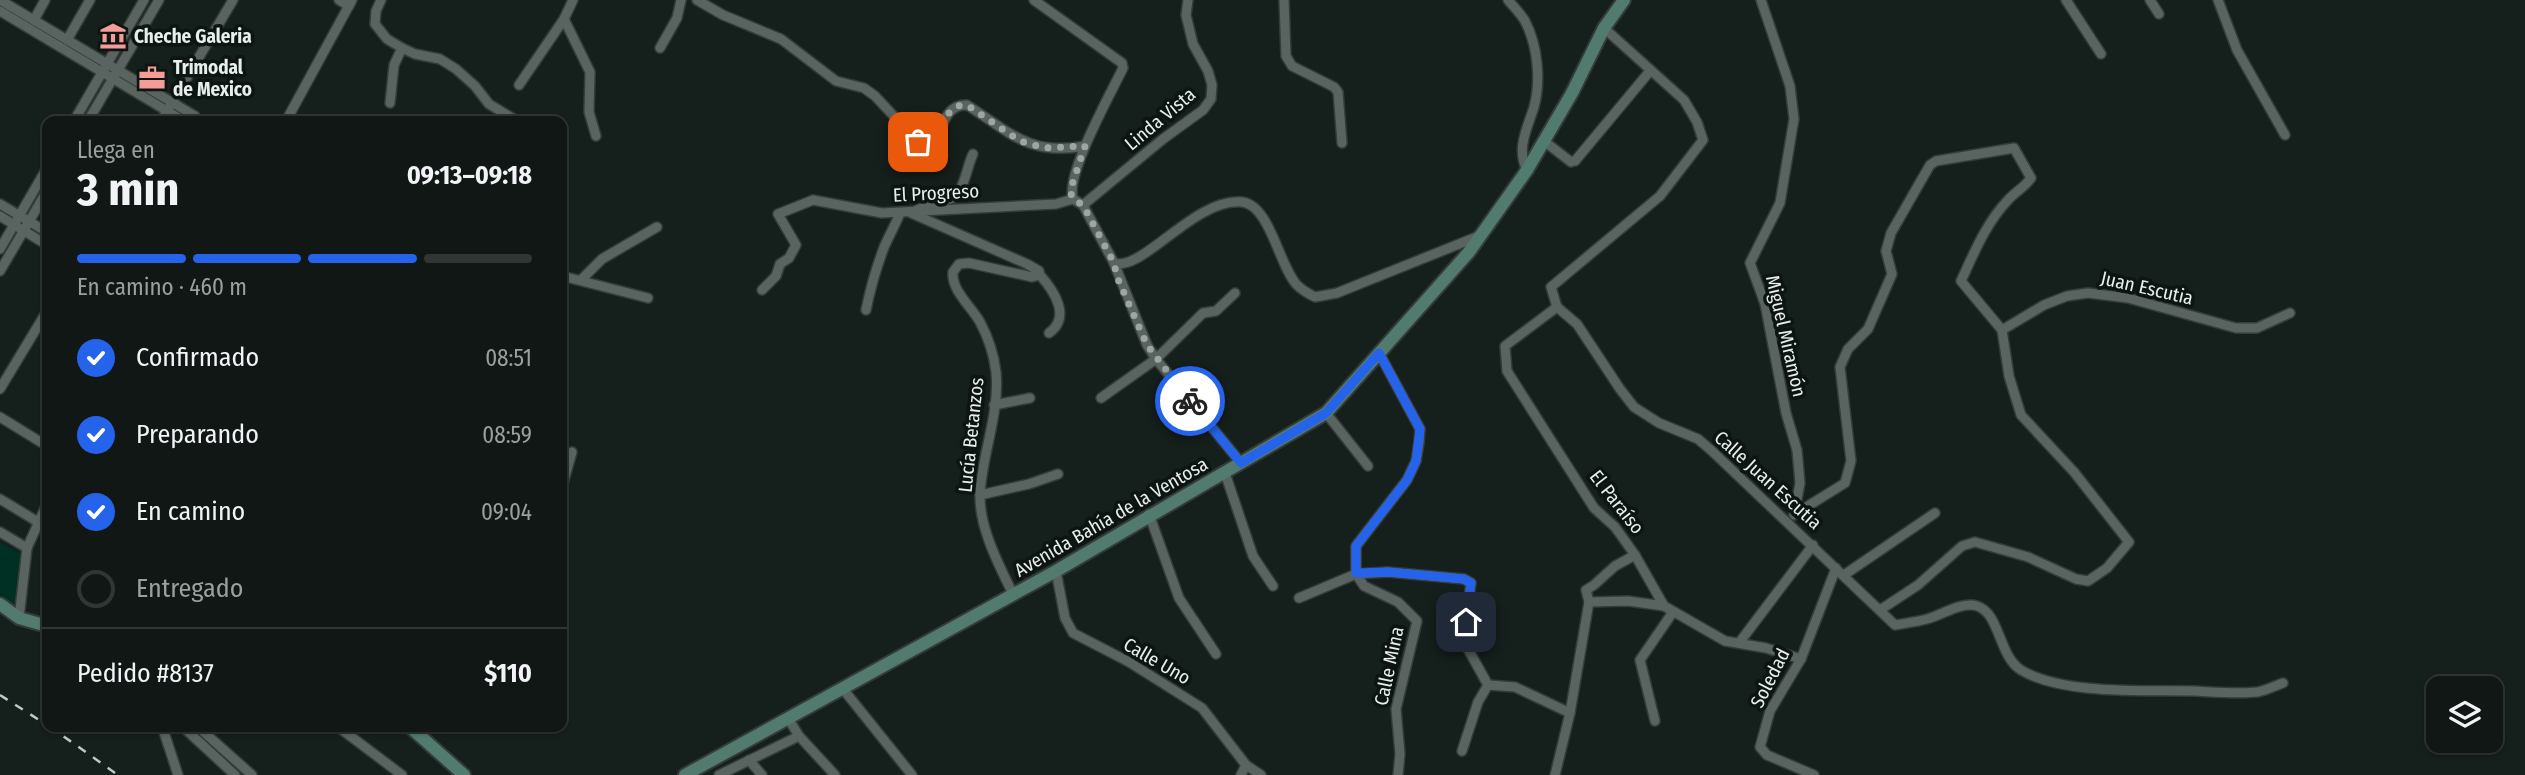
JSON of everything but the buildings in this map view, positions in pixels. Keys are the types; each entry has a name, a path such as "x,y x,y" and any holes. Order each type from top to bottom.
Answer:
{"main road":[{"name":"Avenida Bahía de la Ventosa","path":"685,775 1056,571 1149,514 1326,413 1469,252 1527,170 1572,93 1604,28 1624,0"},
{"path":"0,604 19,618 42,625"},
{"path":"416,732 464,775"}],"street":[{"path":"0,0 67,40 105,68"},
{"path":"34,20 46,0"},
{"path":"67,40 90,0"},
{"path":"77,116 144,0"},
{"path":"91,116 159,0"},
{"path":"164,116 233,0"},
{"path":"289,116 351,3 340,0"},
{"path":"381,0 376,10 375,23 387,39 402,48 440,59 456,69 475,86 489,104 509,116"},
{"path":"519,85 564,19 573,0"},
{"path":"660,48 677,19 681,0"},
{"path":"697,0 723,15 781,39 836,81 864,88 876,96 918,142 928,145 935,142 949,110 957,105 967,105 1020,141 1045,148 1085,146"},
{"path":"1034,0 1122,63 1124,68 1085,146 1070,191 1073,199 1083,205 1114,263 1117,277 1147,345 1241,463"},
{"name":"Linda Vista","path":"1083,205 1203,110 1210,99 1212,85 1208,71 1193,44 1186,15 1188,0"},
{"path":"1284,0 1286,56 1292,66 1334,87 1338,92 1342,144"},
{"path":"1508,0 1525,20 1537,55 1534,105 1525,130 1521,158 1527,170"},
{"name":"Miguel Miramón","path":"1761,0 1790,86 1794,119 1780,203 1750,263 1765,304 1783,400 1797,450 1800,483 1795,514"},
{"path":"2066,0 2101,54"},
{"path":"2150,0 2159,14"},
{"path":"2218,0 2236,50 2285,135"},
{"path":"0,11 170,107 195,116"},
{"path":"564,19 590,72 589,112 596,136"},
{"path":"1556,307 1551,287 1660,196 1703,140 1697,122 1684,100 1604,28"},
{"path":"390,103 394,65 402,48"},
{"path":"1544,141 1571,162 1575,161 1650,71"},
{"path":"170,107 179,116"},
{"path":"1787,520 1845,483 1851,461 1840,367 1848,349 1868,329 1892,274 1886,251 1891,233 1930,165 1936,161 2014,148 2031,177 2026,186 2008,199 1987,227 1961,281 2002,330 2009,376 2021,415 2074,472 2129,542 2107,568 2088,581 2076,579 2028,557 1975,542 1962,546 1918,584 1880,610"},
{"path":"911,213 929,204 953,198 973,154"},
{"path":"0,249 42,177"},
{"path":"0,271 42,199"},
{"name":"El Progreso","path":"762,290 776,276 780,264 789,258 796,245 778,214 803,202 813,200 882,213 911,213 1056,204 1073,199"},
{"path":"1114,263 1121,265 1130,262 1170,237 1202,211 1230,203 1244,202 1257,208 1296,284 1315,297 1337,293 1479,236"},
{"path":"0,204 42,229"},
{"path":"866,310 870,287 878,271 882,252 900,213"},
{"path":"911,213 1034,268 1051,288 1061,315 1057,327 1049,333"},
{"path":"0,216 42,242"},
{"path":"581,280 610,253 657,227"},
{"name":"Lucía Betanzos","path":"1013,594 989,545 980,495 994,405 996,373 990,344 972,308 954,285 953,272 959,264 969,262 1032,277 1040,275"},
{"path":"567,277 648,298"},
{"name":"Juan Escutia","path":"2002,330 2044,305 2067,296 2088,292 2128,298 2236,328 2258,328 2290,313"},
{"path":"1101,398 1156,359 1203,313 1216,311 1235,293"},
{"name":"Calle Juan Escutia","path":"1556,307 1577,324 1619,389 1634,407 1659,423 1698,439 1814,545 1895,625 1926,619 1969,604 1982,607 1993,622 2011,661 2020,670 2050,681 2112,690 2232,692 2259,691 2283,683"},
{"name":"El Paraíso","path":"1556,307 1505,346 1507,371 1594,508 1615,527 1636,555 1664,606 1700,624 1725,641 1766,648 1801,659"},
{"path":"0,389 42,318"},
{"path":"1356,573 1356,546 1407,480 1416,461 1419,443 1420,429 1379,353"},
{"path":"994,405 1030,398"},
{"path":"1326,413 1368,466"},
{"path":"0,417 42,443"},
{"path":"567,470 572,452"},
{"path":"1225,473 1253,556 1273,586"},
{"path":"980,495 1029,484 1058,474"},
{"path":"0,499 38,522"},
{"path":"1844,575 1936,513"},
{"path":"19,618 27,548 42,514"},
{"path":"1149,514 1179,598 1216,654"},
{"path":"0,532 27,548"},
{"path":"1739,643 1814,545"},
{"path":"1555,775 1570,713 1589,601 1586,590 1615,566 1636,555"},
{"name":"Soledad","path":"1814,775 1767,755 1760,747 1770,711 1801,659 1836,568"},
{"name":"Calle Uno","path":"1056,571 1065,618 1073,634 1129,662 1202,708 1246,765 1261,775"},
{"path":"1299,598 1356,573 1401,573 1464,579 1471,583 1463,640 1488,685"},
{"name":"Calle Mina","path":"1356,573 1364,586 1398,602 1417,621 1396,709 1400,754 1398,775"},
{"path":"1589,601 1628,601 1664,606"},
{"path":"1655,721 1640,660 1673,612"},
{"path":"1488,685 1515,687 1570,713"},
{"path":"1462,751 1478,702 1488,685"},
{"path":"843,689 912,775"},
{"path":"788,718 799,736 835,775"},
{"path":"164,732 178,775"},
{"path":"188,732 235,775"},
{"path":"204,732 253,775"},
{"path":"346,732 402,775"},
{"path":"719,775 799,736"},
{"path":"749,760 762,775"},
{"path":"1241,775 1246,765"}],"green space":[{"path":"0,542 24,556 16,606 0,594"}],"railway":[{"path":"0,695 42,722"},
{"path":"57,732 118,775"}],"way so far":[{"path":"918,142 928,145 935,142 949,110 957,105 967,105 1020,141 1045,148 1085,146 1070,191 1073,199 1083,205 1097,236 1114,263 1117,277 1147,345 1190,401"}],"place":[{"name":"Cheche Galeria","path":"113,36"},
{"name":"Trimodal de Mexico","path":"152,78"}],"route":[{"path":"1190,401 1241,463 1326,413 1379,353 1420,429 1419,443 1416,461 1407,480 1356,546 1356,573 1388,572 1464,579 1471,583 1466,622"}]}
